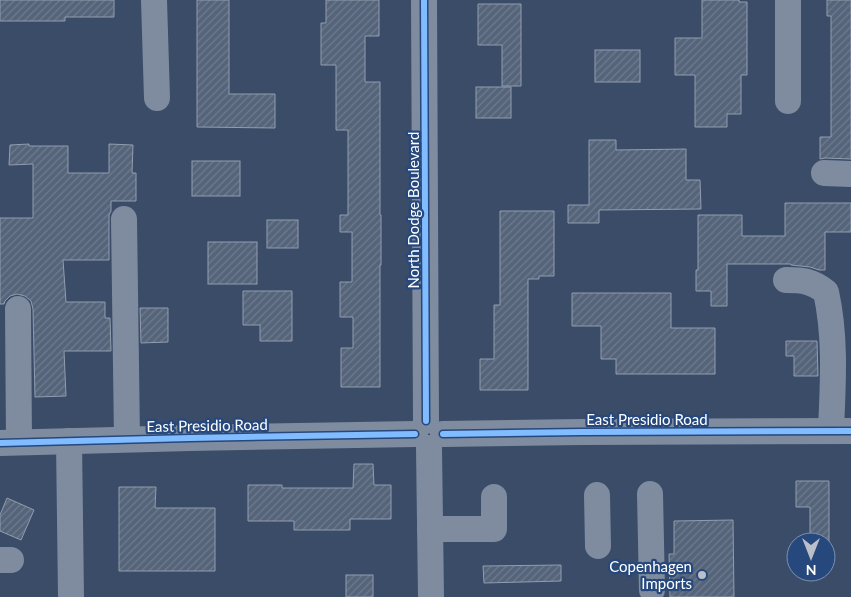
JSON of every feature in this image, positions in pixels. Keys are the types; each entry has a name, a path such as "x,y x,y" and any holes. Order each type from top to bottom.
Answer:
{"street":[{"path":"154,0 157,98"},
{"name":"North Dodge Boulevard","path":"424,0 431,597"},
{"path":"788,0 788,101"},
{"path":"824,174 851,174"},
{"path":"124,219 126,440"},
{"path":"786,280 802,280 817,285 826,292 833,339 833,388 841,430"},
{"path":"10,443 18,309"},
{"name":"East Presidio Road","path":"10,443 428,434 841,430"},
{"path":"69,441 71,597"},
{"path":"650,494 652,590"},
{"path":"596,495 598,546"},
{"path":"430,529 495,539 494,497"}],"building":[{"path":"0,0 114,0 114,17 65,17 65,21 0,21"},
{"path":"197,0 229,0 229,94 275,94 275,128 197,127"},
{"path":"326,0 379,0 379,36 365,36 365,82 380,82 380,387 341,387 341,348 353,348 353,317 340,317 340,282 352,282 352,232 340,232 340,215 348,215 348,130 336,130 336,65 321,65 321,23 326,23"},
{"path":"702,0 739,0 739,2 747,2 747,75 741,75 741,114 727,114 727,127 695,127 695,75 675,75 675,38 702,38"},
{"path":"827,0 851,0 851,159 820,159 820,137 831,137 831,16 827,16"},
{"path":"478,4 521,4 521,86 502,86 502,45 478,45"},
{"path":"595,50 640,50 640,82 595,82"},
{"path":"476,87 511,87 511,118 476,118"},
{"path":"589,140 616,140 616,150 686,149 686,180 700,180 701,209 599,210 599,223 568,223 568,205 589,205"},
{"path":"29,144 29,146 68,146 68,173 109,173 109,144 133,145 132,173 136,173 136,201 111,201 109,215 109,260 63,260 66,302 105,302 105,318 110,318 111,351 64,351 66,396 35,397 33,309 31,301 25,296 17,294 10,296 4,304 0,304 0,218 33,218 33,164 9,165 10,145"},
{"path":"192,161 240,161 240,196 192,196"},
{"path":"785,203 851,203 851,232 825,232 825,270 791,264 727,264 727,306 711,306 711,291 696,291 698,215 742,215 742,236 785,236"},
{"path":"500,211 554,211 554,276 539,276 539,279 528,279 528,390 480,390 480,359 494,359 494,305 500,305"},
{"path":"267,220 298,220 298,248 267,248"},
{"path":"208,242 257,242 257,284 208,284"},
{"path":"243,291 292,291 292,341 260,341 260,325 243,325"},
{"path":"572,293 671,293 671,328 715,328 715,374 616,374 616,359 601,359 601,326 572,326"},
{"path":"140,308 168,308 168,342 141,343"},
{"path":"786,341 817,341 818,376 794,376 794,356 786,356"},
{"path":"354,464 373,464 374,485 391,485 391,519 350,519 350,530 294,530 294,521 248,521 248,485 282,485 282,488 353,488"},
{"path":"796,481 829,481 829,532 810,532 810,507 796,507"},
{"path":"119,487 156,487 155,508 215,508 215,571 119,571"},
{"path":"7,498 34,510 21,540 0,531 0,515"},
{"name":"Copenhagen Imports","path":"733,520 734,597 670,597 669,554 674,554 674,521"},
{"path":"561,565 561,581 484,583 483,566"},
{"path":"346,575 373,575 373,597 346,597"}],"cycle path":[{"path":"424,0 426,421"},
{"path":"443,434 851,431"},
{"path":"0,443 415,434"}],"place":[{"name":"Copenhagen Imports","path":"702,575"}]}
